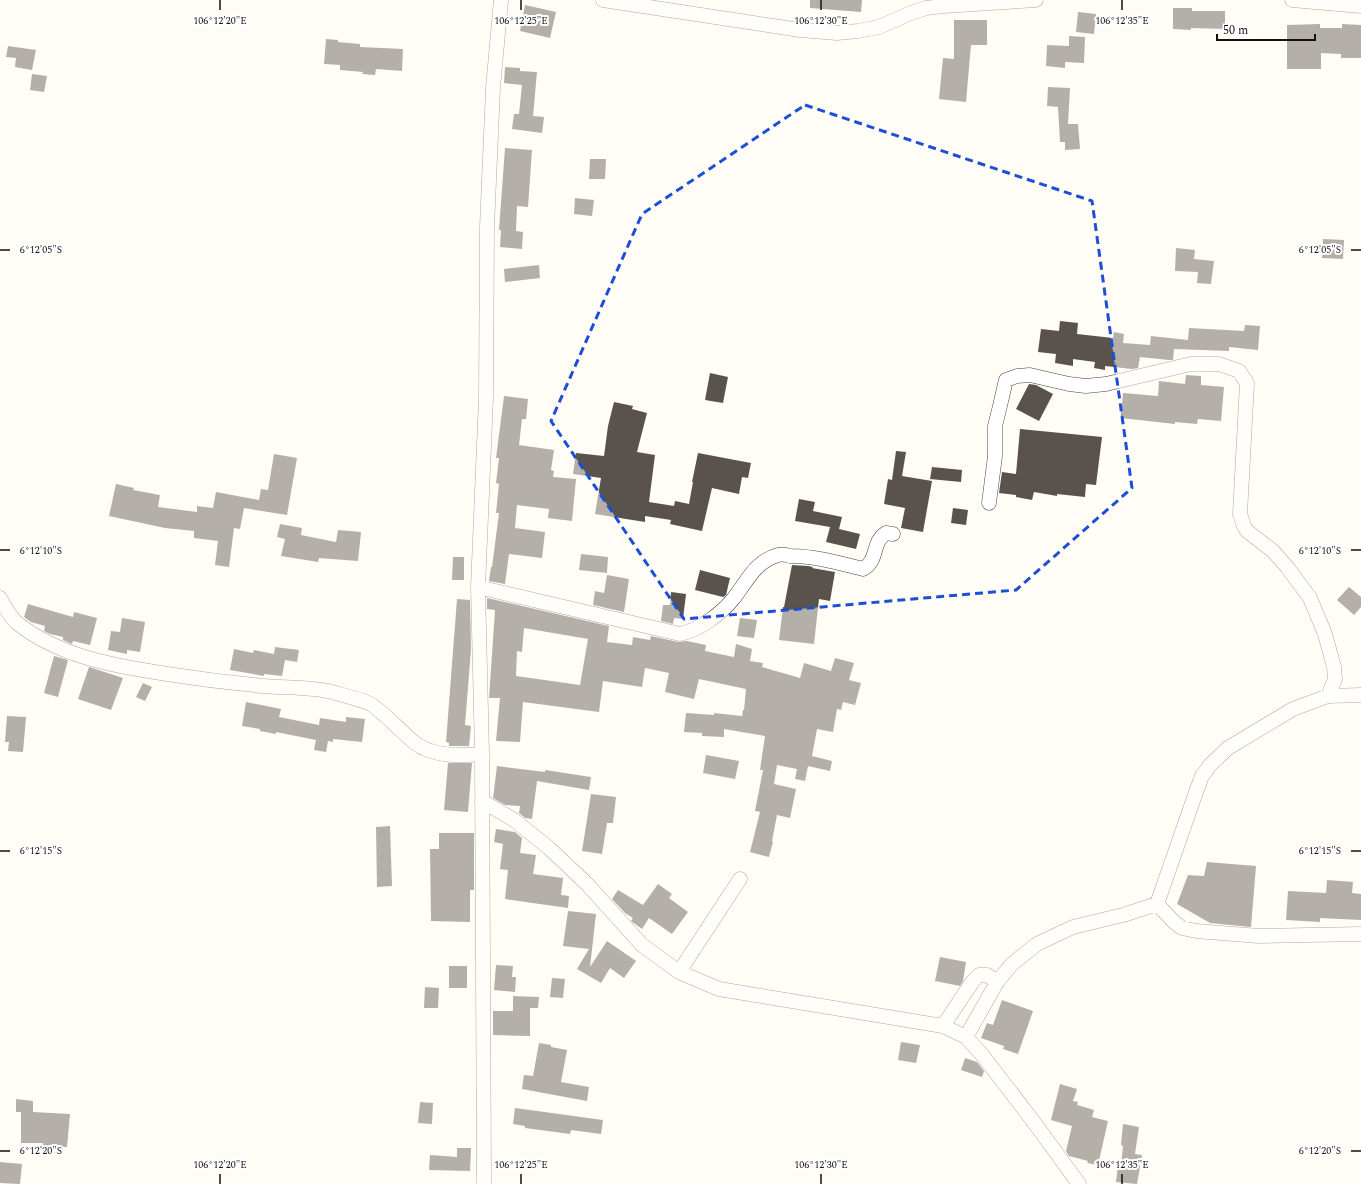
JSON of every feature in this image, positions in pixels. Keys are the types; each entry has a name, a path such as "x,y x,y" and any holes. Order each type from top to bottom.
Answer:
{"street":[{"path":"484,1184 482,754 478,587 486,398 488,212 493,88 501,0"},
{"path":"603,0 800,30 837,33 879,27 911,13 943,3 1036,0"},
{"path":"1292,0 1361,6"},
{"path":"989,503 995,456 995,426 1006,380 1017,376 1030,375 1068,384 1086,386 1106,384 1191,364 1219,364 1239,371 1247,383 1240,514 1241,519 1248,532 1273,551 1310,598 1325,634 1334,662 1335,678 1328,696"},
{"path":"478,587 680,634 689,632 704,625 733,600 751,572 764,562 779,555 806,556 863,569 873,560 877,543 882,536 886,533 893,534"},
{"path":"2,607 16,622 59,649 107,664 194,678 331,692 371,704 415,743 427,751 482,754"},
{"path":"1157,904 1202,776 1211,764 1228,748 1293,709 1328,696 1361,695"},
{"path":"482,801 514,820 548,848 588,885 642,945 679,972 719,989 943,1026 966,1037 983,1056 1034,1121 1079,1184"},
{"path":"679,972 740,879"},
{"path":"1157,904 1174,922 1182,928 1196,931 1259,936 1361,934"},
{"path":"966,1037 997,982 1012,964 1037,944 1073,927 1123,916 1157,904"},
{"path":"943,1026 973,981 979,975 987,975 997,982"}],"highlighted area":[{"path":"805,105 1092,201 1132,488 1016,590 684,619 551,421 642,214"}],"building":[{"path":"810,0 862,0 861,12 810,8"},
{"path":"525,5 556,12 550,38 520,31"},
{"path":"1173,8 1192,8 1192,11 1225,11 1225,29 1173,29"},
{"path":"1078,12 1096,14 1094,34 1076,32"},
{"path":"954,20 987,20 987,45 971,45 966,102 939,99 943,58 954,59"},
{"path":"1320,24 1320,28 1342,28 1342,24 1361,25 1361,58 1341,58 1341,54 1321,53 1321,69 1287,69 1287,25"},
{"path":"1069,36 1085,37 1084,63 1065,62 1065,68 1046,66 1047,45 1069,46"},
{"path":"326,39 338,40 338,42 360,44 360,47 403,49 402,71 376,69 375,75 362,74 363,72 340,70 340,65 324,64"},
{"path":"8,46 36,50 32,70 15,67 16,58 6,57"},
{"path":"505,67 520,68 520,71 537,72 533,116 544,117 542,133 512,129 514,114 519,114 522,85 504,83"},
{"path":"32,74 47,76 44,92 30,90"},
{"path":"1048,87 1070,88 1068,124 1078,124 1080,149 1065,150 1065,142 1060,142 1058,107 1047,106"},
{"path":"505,148 532,150 528,207 517,206 516,231 523,232 522,249 500,247 501,230 499,230"},
{"path":"590,159 606,159 605,179 589,179"},
{"path":"575,198 594,200 592,216 574,214"},
{"path":"1323,239 1344,240 1343,259 1322,258"},
{"path":"1176,248 1195,250 1194,259 1214,261 1211,284 1197,283 1198,272 1175,271"},
{"path":"539,265 540,278 505,282 504,269"},
{"path":"1060,321 1078,323 1077,334 1113,338 1114,332 1124,334 1123,343 1150,345 1151,336 1188,340 1189,328 1244,331 1245,325 1260,326 1258,350 1229,347 1229,351 1174,349 1173,360 1140,357 1138,368 1132,369 1105,366 1105,370 1094,368 1095,362 1073,359 1073,366 1055,363 1056,354 1038,352 1041,329 1059,331"},
{"path":"710,373 728,377 723,403 705,400"},
{"path":"1186,375 1201,376 1201,385 1224,387 1221,421 1198,419 1197,424 1175,422 1175,424 1121,418 1123,393 1158,396 1159,381 1185,384"},
{"path":"1029,384 1036,385 1053,394 1039,421 1016,409"},
{"path":"504,396 528,399 526,419 522,419 519,445 554,450 551,470 554,471 553,477 576,479 572,521 548,518 549,509 517,505 515,528 545,532 542,558 509,554 505,584 489,581 499,513 496,513 499,484 496,483 499,458 496,458"},
{"path":"614,402 633,406 632,409 647,413 637,452 655,455 649,502 674,506 675,501 689,504 698,453 751,463 748,478 742,477 739,494 712,488 702,531 670,524 671,520 645,516 645,522 595,514 601,478 573,474 576,453 604,456 608,426"},
{"path":"1020,429 1102,437 1096,485 1086,484 1085,497 1057,494 1057,496 1034,492 1032,500 1016,497 1016,495 999,493 1002,472 1016,474"},
{"path":"896,451 906,452 902,476 932,481 923,532 901,528 905,508 884,504 888,479 892,480"},
{"path":"274,454 297,458 287,515 244,508 240,529 234,528 229,567 215,565 218,541 194,538 194,531 165,528 109,516 116,484 134,488 133,490 160,495 158,507 197,512 197,506 213,508 216,492 259,500 261,489 268,490"},
{"path":"932,467 962,470 961,482 930,479"},
{"path":"799,499 815,502 813,511 842,517 839,529 860,534 856,549 826,542 830,527 795,521"},
{"path":"953,508 968,510 966,525 951,523"},
{"path":"280,524 302,528 301,535 336,542 338,530 361,532 358,561 319,558 318,562 281,556 285,539 277,537"},
{"path":"581,554 608,557 607,573 579,570"},
{"path":"453,557 464,557 464,580 452,580"},
{"path":"792,565 808,566 835,572 830,601 819,599 814,644 779,640 783,607"},
{"path":"700,570 730,578 726,595 723,597 695,590"},
{"path":"607,575 629,579 624,612 593,605 595,591 604,593"},
{"path":"1349,587 1361,597 1361,607 1354,615 1337,600"},
{"path":"671,592 686,594 683,619 674,618 673,624 661,621 663,605 670,605"},
{"path":"487,598 609,626 607,642 632,645 633,637 650,640 651,636 678,642 687,641 706,645 705,651 734,657 736,644 752,649 750,661 763,663 762,667 800,678 804,663 831,671 835,658 854,663 849,680 861,683 855,705 843,702 841,710 837,709 833,732 817,729 812,756 832,761 830,771 808,766 805,781 795,779 797,769 777,765 774,784 796,789 790,818 777,815 769,857 750,852 760,812 755,811 763,770 760,770 765,736 724,729 724,737 702,736 702,733 684,732 686,713 714,715 714,713 742,716 746,689 699,679 694,699 665,692 669,673 645,668 642,687 603,681 599,712 523,702 520,742 496,741 500,698 489,698 495,610 487,609","holes":["524,628 588,639 580,685 516,676 517,651 522,652"]},
{"path":"457,599 470,600 471,649 465,725 471,726 469,746 449,746 449,743 446,742"},
{"path":"28,604 73,617 74,612 97,618 90,645 73,641 72,644 63,640 63,637 44,631 45,626 31,622 24,617"},
{"path":"122,618 145,622 140,652 127,650 127,654 108,650 111,631 120,632"},
{"path":"740,618 757,620 754,638 737,636"},
{"path":"275,647 299,650 297,662 285,660 282,676 264,674 264,676 230,670 234,649 253,653 254,650 274,654"},
{"path":"54,656 68,660 58,697 44,693"},
{"path":"89,667 123,678 111,710 78,699"},
{"path":"143,683 152,687 145,701 136,697"},
{"path":"246,702 281,709 279,717 319,725 320,718 346,722 346,717 365,719 362,742 333,739 333,742 328,741 326,752 314,750 316,740 276,732 276,734 260,731 260,729 242,726"},
{"path":"7,716 26,717 23,752 8,751 9,742 5,742"},
{"path":"706,755 739,761 735,779 703,773"},
{"path":"448,763 472,763 468,812 444,810"},
{"path":"497,766 545,772 545,770 591,777 589,790 537,781 532,819 525,818 519,813 520,806 505,805 493,798"},
{"path":"591,794 616,797 613,823 607,823 602,854 582,851"},
{"path":"390,826 392,886 377,887 376,827"},
{"path":"496,829 515,832 522,838 520,853 536,855 533,874 563,878 561,895 569,896 568,908 505,899 508,870 500,869 503,844 494,842"},
{"path":"439,833 474,833 474,890 470,890 470,922 431,921 430,849 439,849"},
{"path":"1207,862 1256,866 1251,927 1210,923 1177,904 1188,875 1204,876"},
{"path":"1327,880 1353,882 1352,893 1361,894 1361,920 1320,918 1320,922 1286,920 1288,891 1326,893"},
{"path":"658,884 672,894 669,898 688,912 672,934 649,918 642,929 631,921 633,918 625,913 612,899 618,890 643,905"},
{"path":"568,911 596,914 590,967 607,941 636,961 624,978 610,968 601,983 577,969 589,949 563,946"},
{"path":"940,957 966,962 963,981 960,986 935,981"},
{"path":"496,965 513,966 512,977 516,977 515,992 494,990"},
{"path":"449,966 467,966 467,988 449,988"},
{"path":"552,978 565,979 563,998 550,997"},
{"path":"425,987 439,988 438,1008 424,1008"},
{"path":"513,996 539,997 538,1008 530,1008 530,1036 493,1035 493,1011 513,1011"},
{"path":"1002,1000 1033,1011 1018,1054 1003,1049 1004,1046 981,1038 987,1023 993,1025"},
{"path":"901,1042 920,1045 916,1063 898,1060"},
{"path":"539,1043 567,1050 561,1082 589,1087 587,1101 522,1089 524,1075 533,1076"},
{"path":"965,1058 977,1062 984,1071 982,1077 961,1070"},
{"path":"1060,1084 1077,1089 1073,1101 1078,1102 1077,1105 1094,1110 1092,1117 1108,1121 1098,1165 1087,1163 1088,1161 1069,1156 1066,1151 1072,1126 1051,1120"},
{"path":"16,1099 33,1101 33,1112 70,1114 67,1147 43,1146 43,1143 21,1143 21,1112 16,1112"},
{"path":"420,1102 433,1103 432,1124 418,1123"},
{"path":"515,1108 603,1120 601,1134 571,1130 570,1134 525,1128 525,1126 513,1124"},
{"path":"1123,1124 1139,1127 1135,1154 1142,1155 1137,1184 1116,1182 1118,1165 1121,1166"},
{"path":"457,1148 471,1148 470,1171 429,1170 430,1155 457,1157"},
{"path":"0,1162 22,1164 20,1184 0,1183"}]}
